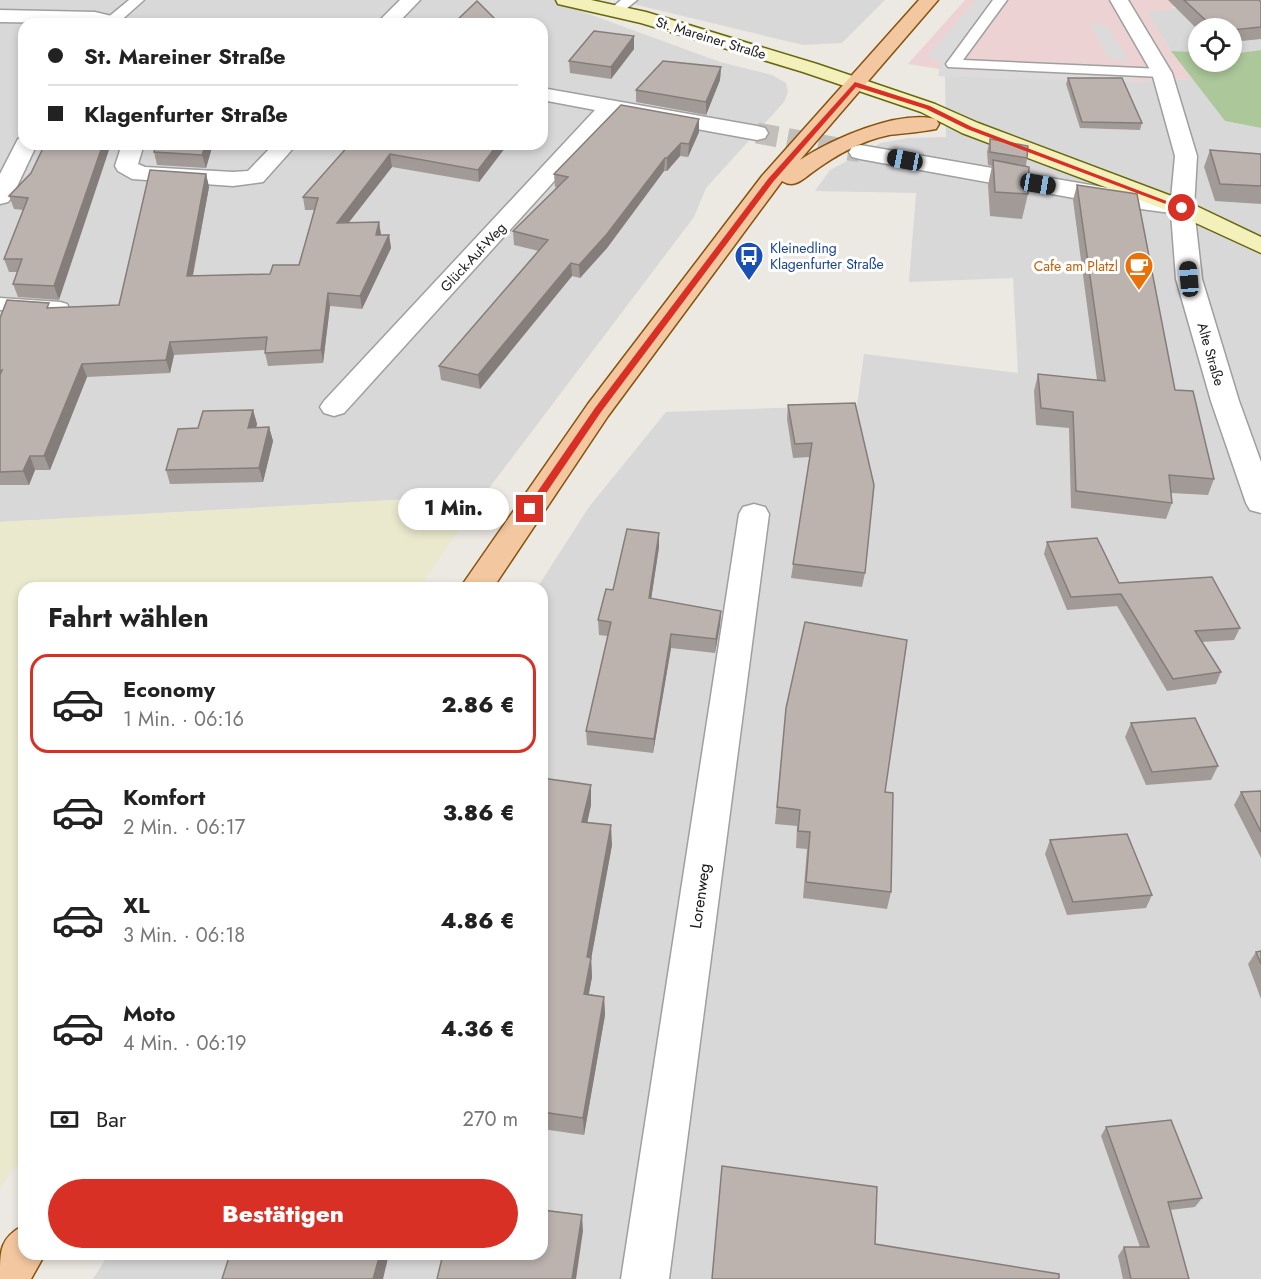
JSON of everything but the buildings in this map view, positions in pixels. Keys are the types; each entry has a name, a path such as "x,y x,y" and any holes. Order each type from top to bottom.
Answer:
{"main road":[{"path":"480,582 598,410 770,181 929,0"},
{"path":"745,214 822,154 876,130 928,116"},
{"path":"3,1279 18,1257"}],"street":[{"path":"392,18 411,0"},
{"name":"St. Mareiner Straße","path":"565,0 623,5 855,84"},
{"name":"Alte Straße","path":"1119,0 1162,73 1197,155 1182,208 1189,279 1225,401 1261,503"},
{"path":"0,16 95,18"},
{"path":"874,61 897,87 928,116"},
{"path":"855,84 876,112 928,116 970,128 1182,208 1261,246"},
{"path":"548,95 757,133"},
{"name":"Glück-Auf-Weg","path":"334,407 610,106"},
{"path":"0,198 23,150"},
{"path":"131,150 126,166 140,174 233,179 255,177 280,150"},
{"path":"860,152 1118,199 1182,208"},
{"name":"Lorenweg","path":"645,1279 754,514"}],"lane":[{"path":"119,18 137,0"},
{"path":"1000,0 953,64 1162,73"},
{"path":"0,304 60,308"}],"shaded area":[{"path":"0,0 592,0 578,10 720,62 772,75 786,83 788,92 784,102 706,188 694,217 477,504 466,496 0,522"},
{"path":"616,0 885,0 842,43 803,45"},
{"path":"965,0 1181,0 1169,11 1147,12 1171,51 1193,79 1129,82 938,76 940,69 908,64"},
{"path":"976,0 996,0 951,57 954,70 1142,74 1129,82 938,76 942,63 927,56"},
{"path":"1261,0 1261,50 1242,53 1242,18 1188,18 1188,52 1171,51 1146,11"},
{"path":"1090,22 1107,26 1129,62 1108,58"},
{"path":"945,76 1129,82 1193,79 1225,121 1261,128 1261,1279 93,1279 105,1260 548,1260 548,582 541,582 589,507 666,412 857,405 864,354 1018,373 1013,278 909,282 916,193 815,191 830,170 881,143 909,138 946,137"}],"green space":[{"path":"1261,50 1261,128 1225,121 1171,51 1188,52 1188,72 1242,72 1242,53"},
{"path":"467,496 477,504 423,582 18,582 18,1162 0,1188 0,522"}],"tunnel":[{"path":"757,133 860,152"}],"place":[{"name":"Kleinedling Klagenfurter Straße","path":"749,282"},
{"name":"Cafe am Platzl","path":"1139,292"}],"route":[{"path":"530,509 598,410 770,181 855,84 928,108 970,128 1182,208"}]}
